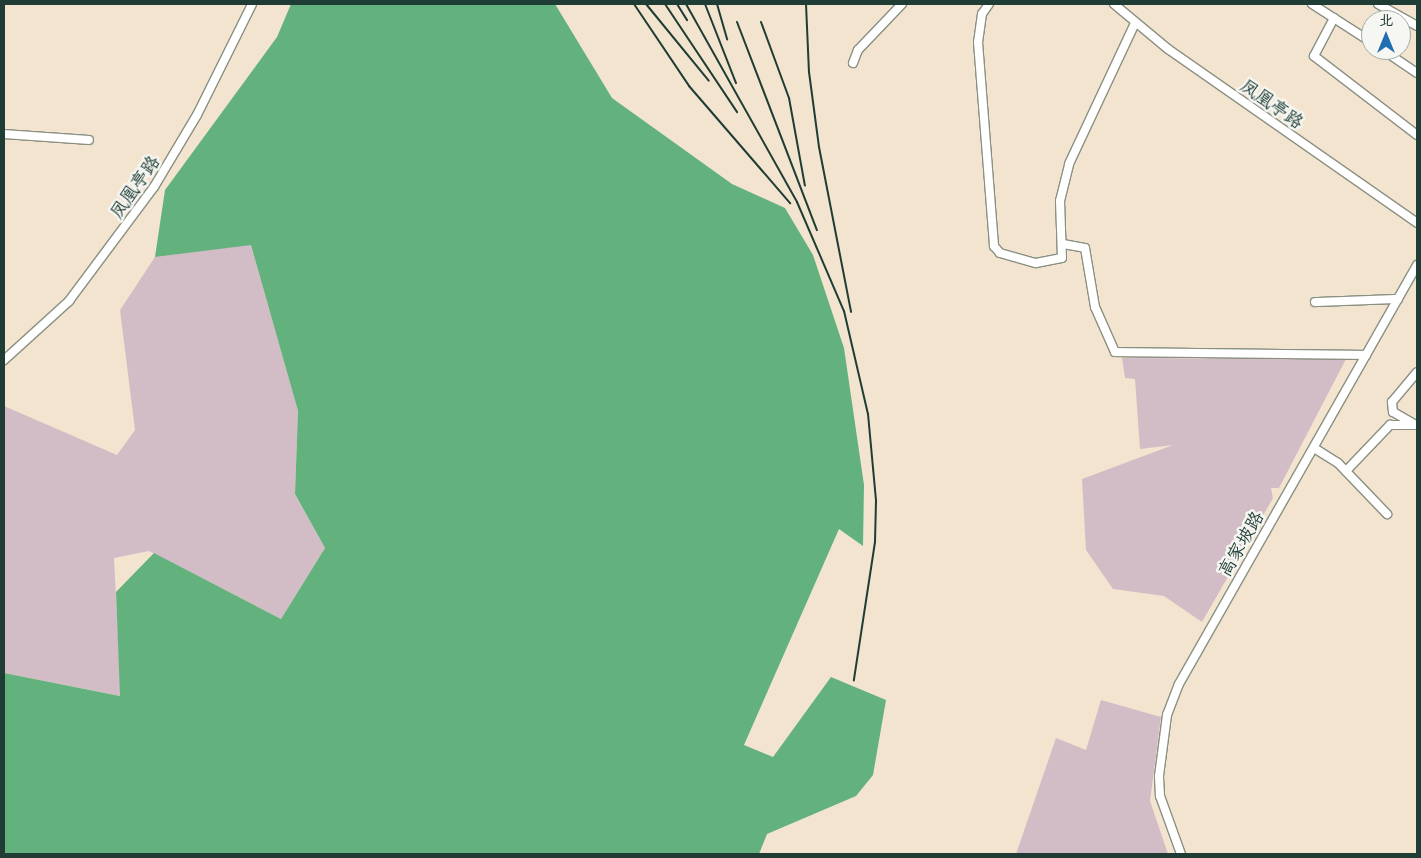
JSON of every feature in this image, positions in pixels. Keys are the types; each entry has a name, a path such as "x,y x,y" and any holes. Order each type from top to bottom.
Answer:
{"street":[{"name":"凤凰亭路","path":"4,360 69,301 154,187 197,116 252,4"},
{"path":"853,63 902,4"},
{"path":"989,4 979,26 978,64 985,94 994,246 1000,253 1021,261 1051,263 1062,258 1060,201 1069,164 1135,23"},
{"name":"凤凰亭路","path":"1114,4 1135,23 1417,224"},
{"path":"1312,4 1361,36"},
{"path":"1378,4 1417,26"},
{"path":"1334,18 1314,56 1417,135"},
{"path":"1398,60 1417,73"},
{"path":"4,134 89,140"},
{"path":"1063,244 1085,248 1095,307 1115,352 1366,355"},
{"name":"高家坡路","path":"1181,854 1160,796 1167,715 1179,684 1417,265"},
{"path":"1315,302 1398,299"},
{"path":"1417,372 1392,402 1393,412 1417,424"},
{"path":"1346,470 1390,425 1417,424"},
{"path":"1314,448 1346,470 1387,514"}],"shaded area":[{"path":"251,244 298,411 295,494 325,548 281,619 149,551 114,558 121,696 4,673 4,406 117,455 135,430 120,310 155,257"},
{"path":"1122,358 1346,359 1279,488 1271,488 1273,498 1202,622 1164,596 1113,589 1086,550 1082,479 1173,445 1140,449 1135,379 1125,378"},
{"path":"1101,700 1161,717 1150,801 1168,854 1016,854 1056,738 1086,750"}],"green space":[{"path":"291,4 555,4 612,98 732,184 785,208 813,255 844,348 864,485 863,546 839,529 744,745 773,757 831,677 886,700 873,775 856,796 767,834 759,854 4,854 4,673 120,696 116,592 154,553 281,619 325,548 295,494 298,411 251,245 155,257 165,190 277,37"}],"railway":[{"path":"634,4 689,86 790,203"},
{"path":"646,4 709,81"},
{"path":"665,4 737,112"},
{"path":"677,4 687,20"},
{"path":"686,4 797,202 844,311 868,414 876,501 875,542 854,680"},
{"path":"705,4 736,83"},
{"path":"717,4 727,40"},
{"path":"806,4 809,72 819,147 851,312"},
{"path":"737,22 817,230"},
{"path":"761,22 789,98 805,186"}]}
